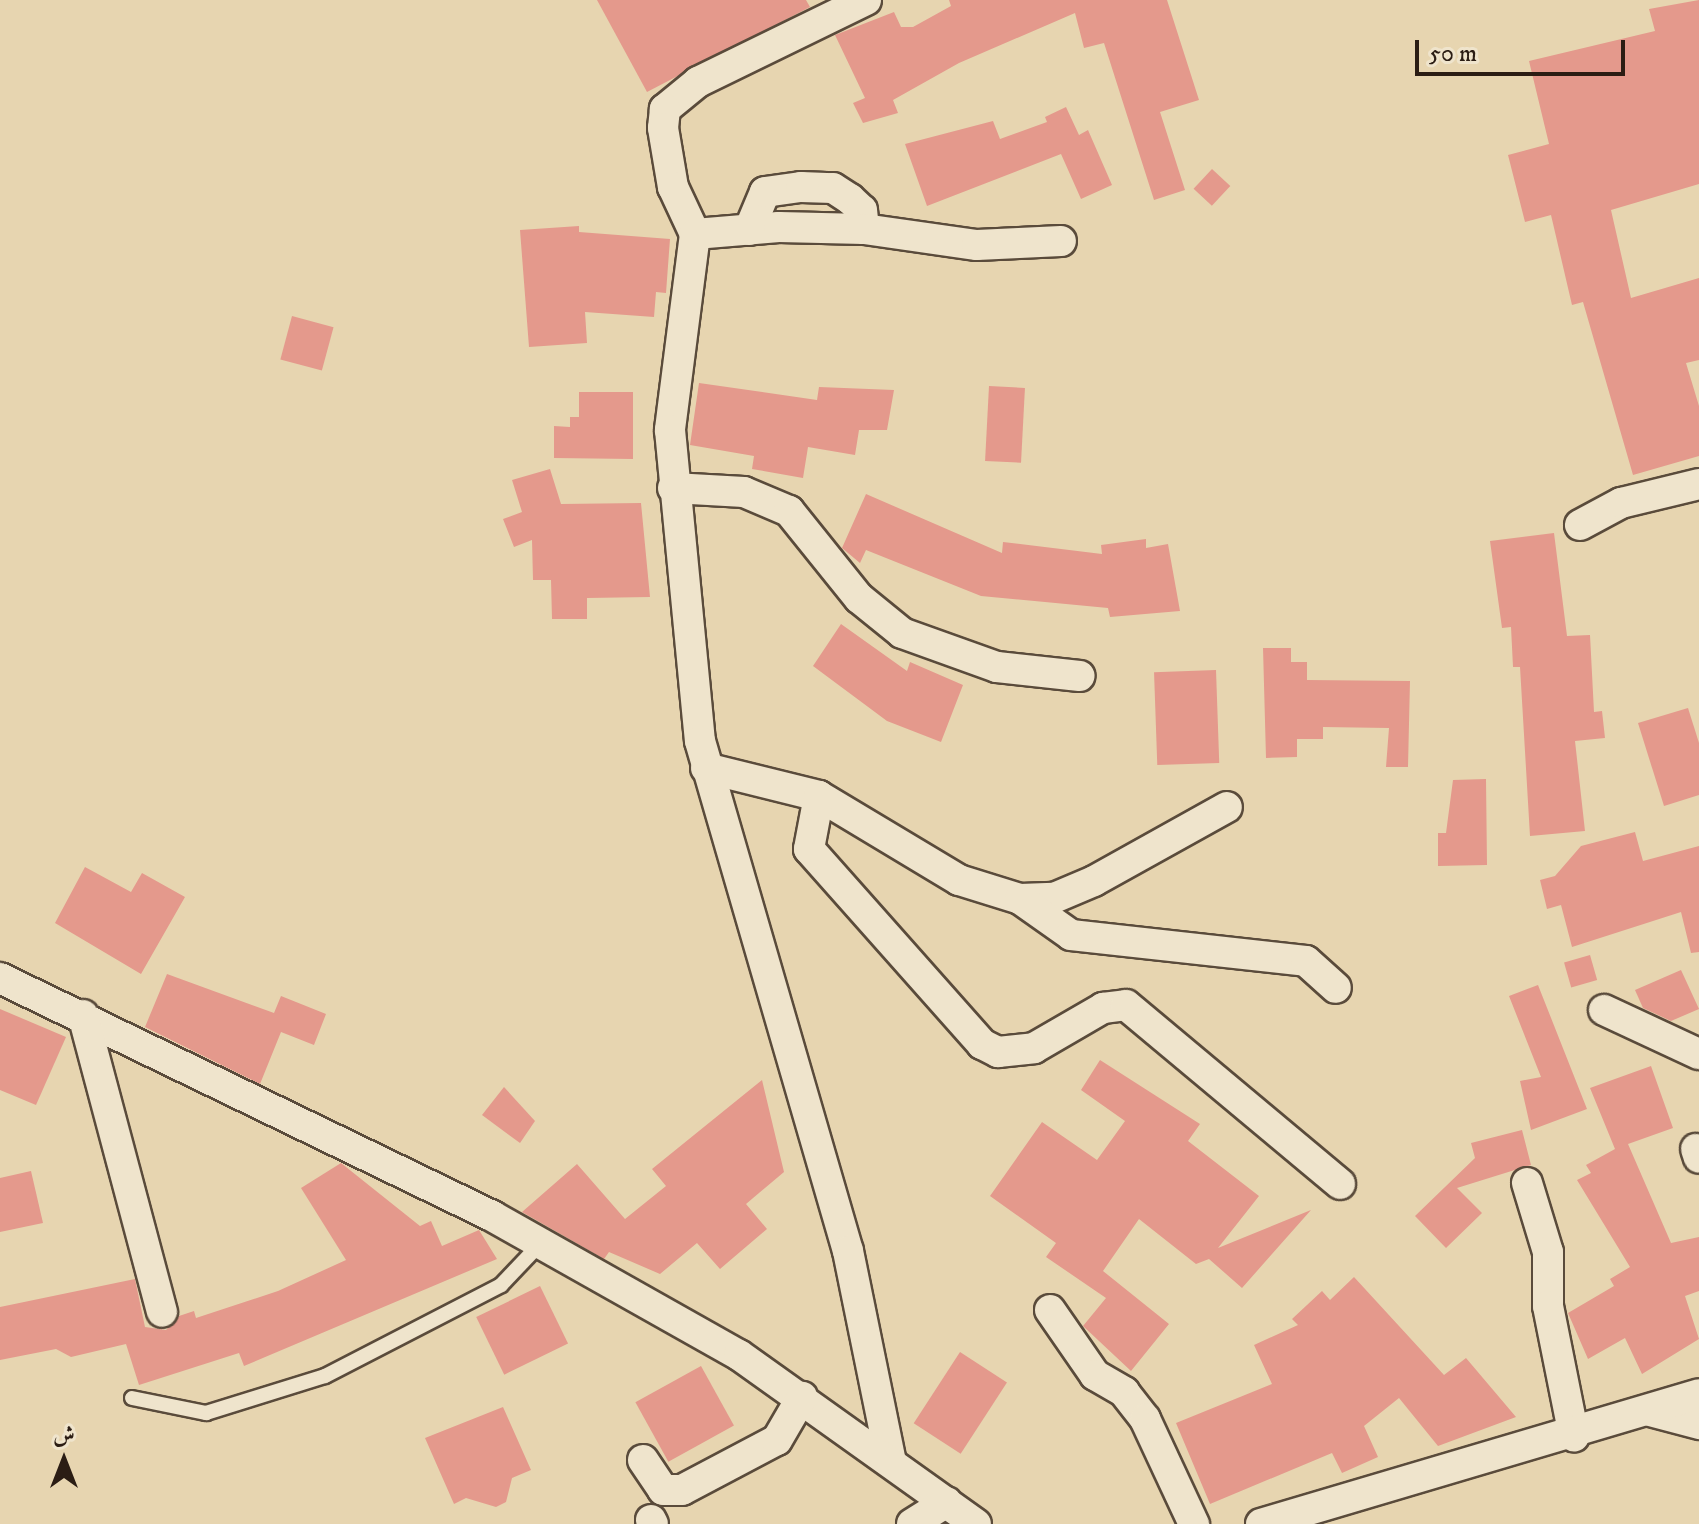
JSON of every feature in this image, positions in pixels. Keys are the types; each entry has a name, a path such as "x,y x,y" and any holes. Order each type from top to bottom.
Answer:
{"street":[{"path":"866,0 698,82 665,109 673,187 695,234 670,430 673,488 706,768 848,1251 890,1458"},
{"path":"749,230 765,192 801,187 833,188 850,199 862,210 864,229"},
{"path":"695,234 749,230 864,229 977,245 1061,241"},
{"path":"1580,525 1621,503 1699,484"},
{"path":"673,488 744,492 789,511 859,598 902,633 997,667 1080,676"},
{"path":"706,768 819,796 959,880 1020,899 1071,935 1306,961 1336,988"},
{"path":"819,796 809,849 982,1044 998,1052 1034,1048 1103,1008 1126,1005 1340,1184"},
{"path":"1020,899 1054,898 1094,881 1227,807"},
{"path":"0,978 83,1015 541,1243 802,1397 890,1458 976,1524"},
{"path":"1604,1010 1699,1054"},
{"path":"83,1015 162,1312"},
{"path":"1527,1183 1548,1252 1548,1306 1574,1436"},
{"path":"1050,1310 1095,1375 1124,1392 1145,1419 1194,1524"},
{"path":"1261,1524 1574,1436 1699,1394"},
{"path":"643,1460 663,1490 682,1490 777,1440 802,1397"},
{"path":"1650,1411 1699,1424"},
{"path":"912,1524 947,1502"}],"lane":[{"path":"132,1398 206,1413 325,1376 501,1285 541,1243"}],"building":[{"path":"597,0 806,0 810,7 647,92"},
{"path":"949,0 1167,0 1199,100 1160,112 1185,190 1154,200 1104,43 1084,48 1075,13 959,63 893,100 898,113 863,123 853,103 865,98 835,35 894,12 901,27 913,27 951,6"},
{"path":"1699,0 1699,184 1611,210 1631,298 1699,278 1699,360 1686,363 1699,406 1699,456 1633,475 1583,302 1572,305 1551,215 1525,222 1508,155 1549,144 1529,61 1655,31 1649,9"},
{"path":"1066,107 1079,135 1088,130 1112,185 1081,199 1061,154 927,206 905,144 993,121 1000,139 1047,122 1045,117"},
{"path":"1212,169 1230,186 1212,206 1194,189"},
{"path":"579,226 579,232 670,239 666,293 656,292 654,317 585,312 587,343 529,347 520,230"},
{"path":"292,316 334,327 322,371 280,359"},
{"path":"699,383 817,400 819,387 894,390 887,430 859,430 855,455 808,447 803,478 752,469 754,456 690,445"},
{"path":"989,386 1025,388 1021,463 985,461"},
{"path":"579,392 633,392 633,459 554,458 554,426 570,427 570,417 579,417"},
{"path":"550,469 561,504 641,503 650,597 587,598 587,619 552,619 551,580 533,580 532,540 514,547 503,519 522,512 512,480"},
{"path":"866,494 1002,553 1003,542 1102,554 1101,545 1146,539 1146,548 1168,544 1180,611 1110,617 1108,608 981,596 866,550 860,563 842,548"},
{"path":"1554,533 1567,636 1590,635 1594,712 1602,711 1605,738 1575,741 1585,831 1530,836 1520,667 1513,667 1511,627 1502,628 1490,541"},
{"path":"841,624 907,671 910,662 963,685 941,742 887,721 813,666"},
{"path":"1263,648 1291,648 1291,662 1307,662 1307,680 1410,681 1408,767 1386,767 1389,728 1323,727 1323,739 1297,739 1297,757 1266,758"},
{"path":"1216,670 1219,763 1157,765 1154,672"},
{"path":"1688,708 1699,743 1699,795 1664,806 1638,723"},
{"path":"1486,779 1487,865 1438,866 1438,833 1446,833 1453,780"},
{"path":"1635,832 1643,861 1699,846 1699,952 1691,953 1681,912 1572,947 1561,905 1547,909 1540,880 1555,876 1581,846"},
{"path":"85,867 131,892 142,873 185,897 141,974 55,923"},
{"path":"1590,955 1597,980 1571,987 1564,962"},
{"path":"1681,970 1699,1009 1671,1021 1643,1008 1635,990"},
{"path":"167,974 274,1013 281,996 326,1014 314,1045 281,1032 260,1084 145,1027"},
{"path":"1538,985 1587,1109 1531,1130 1520,1081 1541,1077 1509,996"},
{"path":"0,1009 66,1037 36,1105 0,1090"},
{"path":"1100,1060 1200,1124 1188,1141 1259,1196 1218,1248 1311,1210 1242,1288 1209,1259 1196,1264 1139,1219 1103,1271 1169,1324 1131,1371 1083,1326 1106,1298 1046,1257 1056,1243 990,1196 1042,1122 1097,1160 1125,1121 1081,1090"},
{"path":"1651,1066 1673,1128 1628,1144 1671,1243 1699,1237 1699,1291 1685,1296 1699,1339 1642,1374 1625,1338 1588,1359 1568,1313 1614,1286 1610,1279 1630,1267 1577,1180 1591,1173 1586,1165 1615,1149 1590,1088"},
{"path":"762,1080 784,1172 746,1204 767,1229 720,1269 697,1243 660,1274 609,1252 604,1259 522,1212 577,1164 625,1219 666,1186 652,1169"},
{"path":"504,1087 535,1121 520,1143 482,1115"},
{"path":"1522,1130 1531,1165 1457,1188 1482,1213 1446,1248 1415,1216 1475,1158 1471,1143"},
{"path":"341,1163 420,1226 431,1221 442,1246 479,1230 497,1259 244,1366 239,1353 139,1385 126,1344 71,1357 56,1349 0,1360 0,1307 135,1279 145,1327 166,1330 179,1316 194,1311 196,1318 278,1291 346,1260 301,1188"},
{"path":"31,1171 43,1223 0,1232 0,1178"},
{"path":"1354,1277 1444,1375 1466,1358 1516,1417 1438,1446 1399,1398 1364,1426 1378,1457 1342,1473 1332,1453 1210,1504 1176,1423 1272,1384 1254,1345 1298,1325 1292,1319 1322,1291 1330,1300"},
{"path":"540,1286 568,1344 504,1375 476,1317"},
{"path":"960,1352 1007,1382 961,1454 914,1423"},
{"path":"701,1366 734,1425 668,1462 635,1402"},
{"path":"503,1407 531,1470 512,1478 506,1502 496,1507 466,1498 454,1504 425,1438"}]}
